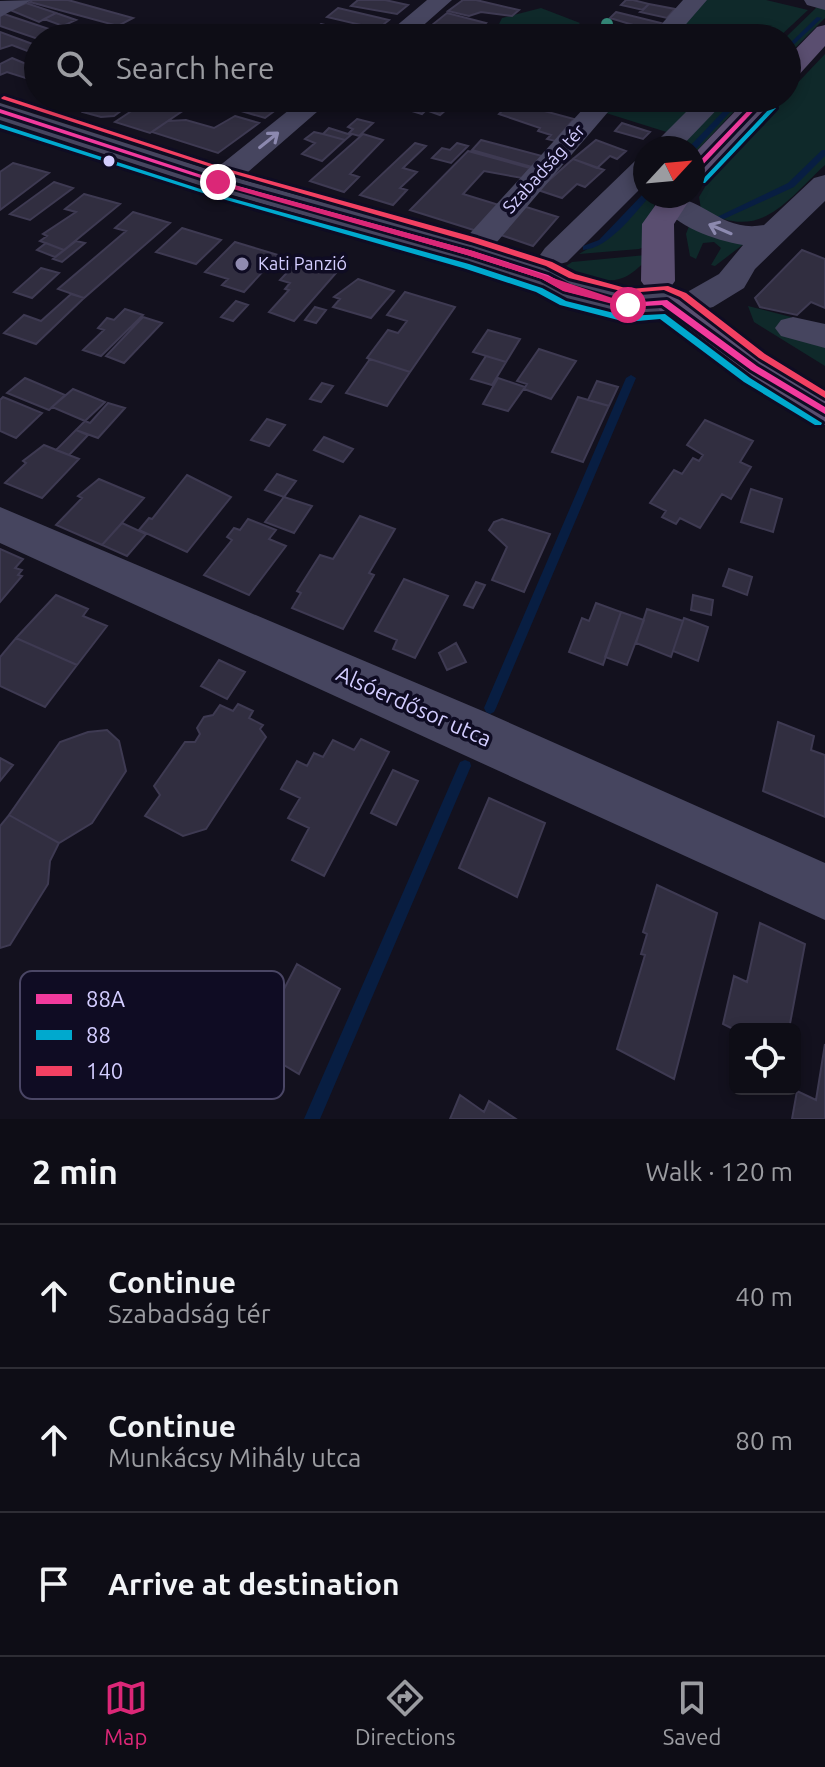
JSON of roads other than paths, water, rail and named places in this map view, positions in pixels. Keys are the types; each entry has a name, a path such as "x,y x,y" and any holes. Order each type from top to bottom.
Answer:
{"main road":[{"path":"801,58 825,32"},
{"path":"705,159 750,112"},
{"path":"675,208 676,291 754,368 825,411"},
{"path":"676,291 761,354 825,394"}],"street":[{"path":"0,10 21,0"},
{"path":"411,24 441,0"},
{"path":"674,24 696,0"},
{"path":"815,0 825,3"},
{"path":"0,111 218,182 470,253 551,266 567,289 628,305 676,291 732,281 742,264 825,184"},
{"path":"218,182 303,112"},
{"name":"Szabadság tér","path":"470,253 595,112"},
{"path":"676,136 701,112"},
{"path":"551,266 633,180"},
{"path":"684,208 695,218 734,235 759,237 772,233"},
{"name":"Alsóerdősor utca","path":"0,524 467,729 825,892"}],"waterway":[{"path":"801,35 819,18"},
{"path":"704,136 727,112"},
{"path":"721,217 791,185 825,152"},
{"path":"586,248 602,242 635,208"},
{"path":"490,708 631,378"},
{"path":"312,1119 465,766"}],"place":[{"name":"Kati Panzió","path":"242,264"}]}
